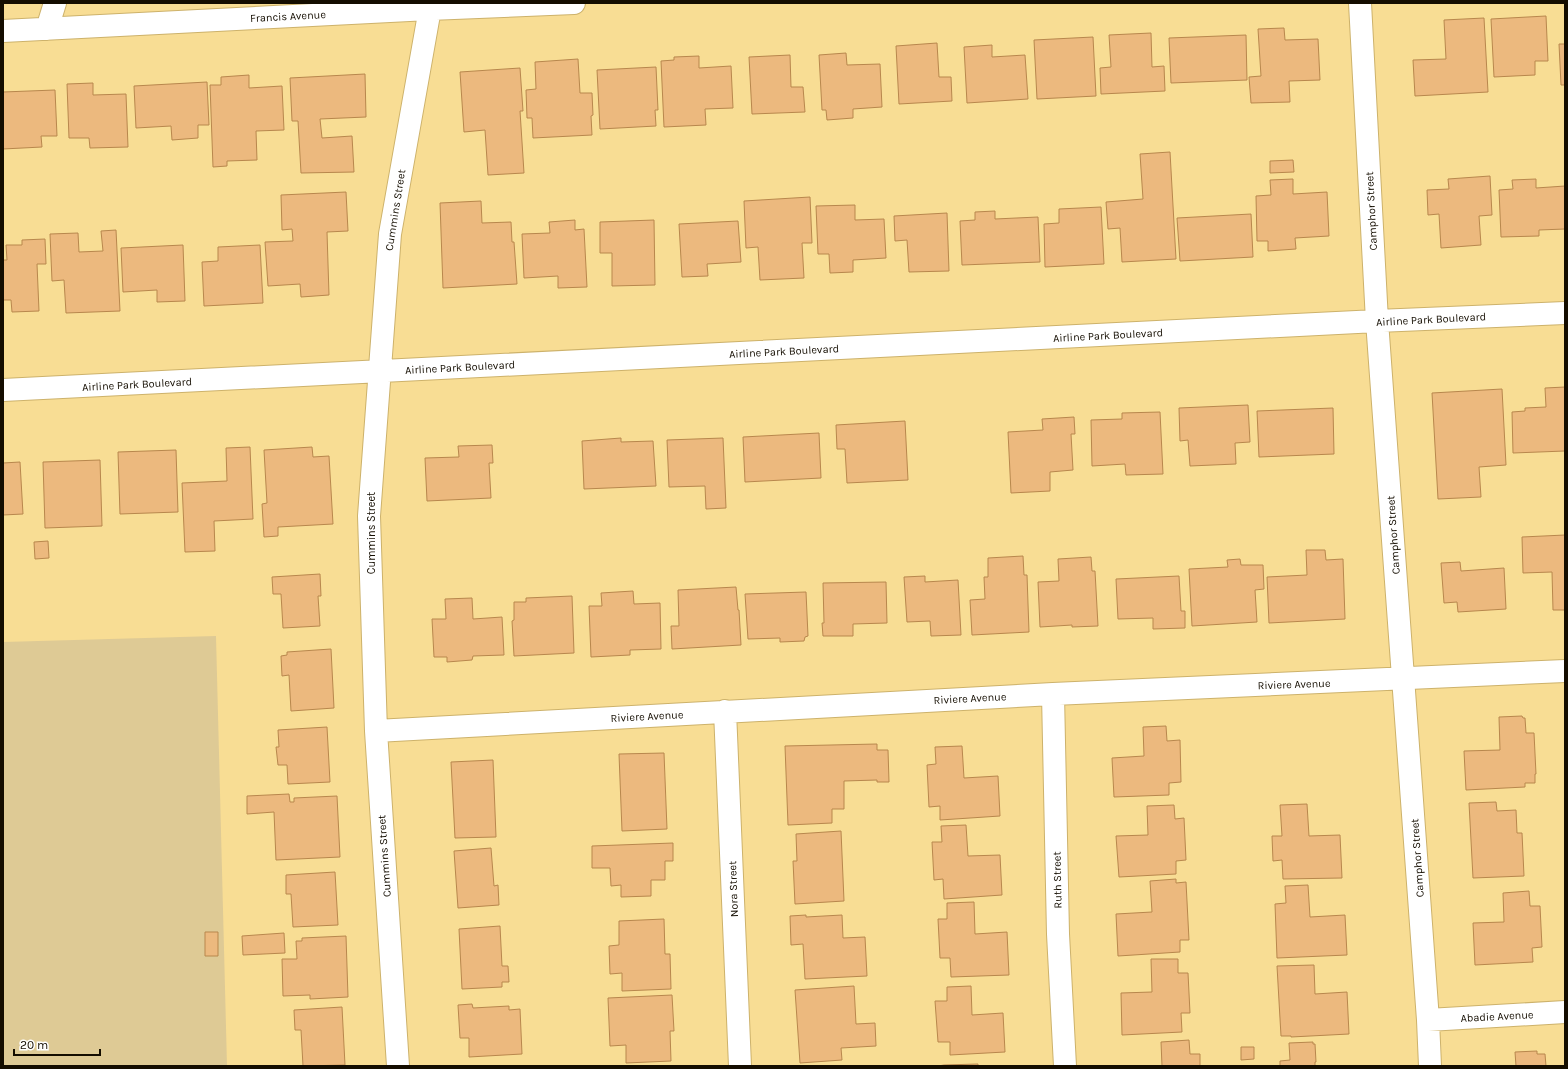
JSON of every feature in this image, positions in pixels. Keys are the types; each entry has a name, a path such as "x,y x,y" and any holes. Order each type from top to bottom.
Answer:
{"street":[{"path":"47,29 55,3"},
{"name":"Francis Avenue","path":"3,30 47,29 430,6 574,3"},
{"name":"Camphor Street","path":"1360,3 1377,321 1404,679 1430,1066"},
{"name":"Cummins Street","path":"398,1066 376,731 369,516 390,234 430,6"},
{"name":"Airline Park Boulevard","path":"3,390 1377,321 1565,313"},
{"name":"Riviere Avenue","path":"376,731 1053,694 1565,671"},
{"name":"Ruth Street","path":"1053,694 1058,934 1065,1066"},
{"name":"Nora Street","path":"725,711 740,1066"},
{"name":"Abadie Avenue","path":"1428,1020 1565,1012"}],"shaded area":[{"path":"216,636 227,1066 3,1066 3,642"}],"building":[{"path":"1546,16 1548,61 1535,61 1535,75 1494,77 1491,19"},
{"path":"1484,18 1488,92 1415,96 1413,60 1446,59 1444,20"},
{"path":"1284,28 1285,40 1318,39 1320,80 1289,81 1290,102 1251,103 1249,77 1261,76 1258,29"},
{"path":"1151,33 1152,67 1164,66 1165,91 1101,94 1100,68 1111,67 1109,35"},
{"path":"1246,35 1247,80 1171,83 1169,38"},
{"path":"1093,37 1096,96 1037,99 1034,40"},
{"path":"937,43 939,77 951,77 952,101 899,104 896,46"},
{"path":"1559,44 1565,44 1565,85 1561,85"},
{"path":"992,45 992,57 1025,55 1028,99 967,103 964,47"},
{"path":"846,53 847,65 880,64 882,107 853,109 853,118 827,120 826,110 822,110 819,55"},
{"path":"790,55 791,87 803,87 805,112 752,114 749,57"},
{"path":"699,56 699,68 731,66 733,108 705,109 706,125 664,127 661,61 674,60 674,57"},
{"path":"578,59 580,93 592,93 592,135 533,138 532,118 527,118 526,90 536,89 535,62"},
{"path":"656,67 658,110 655,110 656,126 600,129 597,70"},
{"path":"520,68 523,111 520,111 524,173 488,175 485,130 464,132 460,72"},
{"path":"365,74 366,117 320,119 322,138 352,136 354,172 301,173 298,121 292,121 290,78"},
{"path":"249,75 249,88 282,86 284,130 256,131 257,160 227,161 227,166 213,167 210,85 221,85 221,77"},
{"path":"207,82 209,125 198,125 198,138 172,140 171,126 136,128 134,86"},
{"path":"93,83 93,95 126,94 128,147 90,148 89,138 69,138 67,84"},
{"path":"55,90 57,136 41,136 42,147 3,149 3,92"},
{"path":"1170,152 1176,259 1122,262 1120,228 1108,229 1106,202 1143,199 1140,154"},
{"path":"1293,160 1294,172 1270,173 1270,161"},
{"path":"1490,176 1492,215 1479,216 1481,245 1441,248 1439,214 1428,215 1427,190 1449,189 1448,179"},
{"path":"1293,179 1293,194 1327,192 1329,236 1295,238 1296,249 1268,251 1268,241 1257,241 1256,196 1271,195 1270,180"},
{"path":"1536,179 1536,188 1565,186 1565,229 1539,230 1539,236 1501,237 1499,190 1513,189 1512,180"},
{"path":"346,192 348,231 327,232 329,295 301,297 300,284 268,286 265,242 293,241 292,229 282,230 281,195"},
{"path":"810,197 812,243 802,243 804,278 760,280 758,247 746,248 744,201"},
{"path":"481,201 482,223 511,222 517,284 443,288 440,203"},
{"path":"855,205 855,220 884,219 886,258 853,260 853,272 830,273 829,254 818,254 816,206"},
{"path":"1101,207 1104,264 1045,267 1044,224 1059,223 1059,209"},
{"path":"995,211 995,219 1038,217 1040,262 962,265 960,221 975,220 975,212"},
{"path":"947,213 949,271 909,272 907,240 895,241 894,216"},
{"path":"1251,214 1253,257 1180,261 1177,218"},
{"path":"575,220 575,230 584,229 587,287 558,288 558,276 524,278 522,234 550,233 549,222"},
{"path":"654,220 655,285 612,286 612,253 600,253 600,222"},
{"path":"738,221 741,262 707,264 708,276 682,277 679,224"},
{"path":"116,230 120,311 66,313 64,280 52,281 50,234 78,233 79,252 103,251 101,231"},
{"path":"45,239 46,264 37,264 39,311 12,312 11,300 3,300 3,260 7,260 6,245 22,245 22,240"},
{"path":"183,245 185,301 157,302 157,290 123,292 121,248"},
{"path":"260,245 263,303 204,306 202,262 218,261 218,247"},
{"path":"1565,387 1565,451 1513,453 1512,412 1525,411 1525,408 1546,407 1545,388"},
{"path":"1502,389 1506,465 1479,467 1481,497 1438,499 1432,393"},
{"path":"1248,405 1250,442 1235,443 1236,464 1190,466 1188,440 1180,441 1179,408"},
{"path":"1333,408 1334,454 1259,457 1257,411"},
{"path":"1160,412 1163,474 1126,475 1125,464 1092,466 1091,420 1122,419 1122,413"},
{"path":"1074,417 1075,434 1071,434 1073,470 1050,472 1050,491 1011,493 1008,432 1043,430 1042,419"},
{"path":"905,421 908,480 847,483 845,449 837,449 836,425"},
{"path":"819,433 821,478 745,482 743,437"},
{"path":"621,438 621,442 653,441 656,486 584,489 582,441"},
{"path":"723,438 726,508 706,509 705,486 669,487 667,440"},
{"path":"492,445 493,463 489,463 491,498 427,501 425,458 459,457 458,446"},
{"path":"250,447 253,519 214,521 215,551 185,552 182,483 227,481 226,448"},
{"path":"312,447 313,457 329,456 333,524 278,527 278,536 264,537 262,504 267,503 264,450"},
{"path":"176,450 178,512 120,514 118,452"},
{"path":"100,460 102,526 45,528 43,462"},
{"path":"20,462 23,514 3,515 3,463"},
{"path":"1565,535 1565,610 1553,610 1552,572 1523,573 1522,537"},
{"path":"48,541 49,558 35,559 34,542"},
{"path":"1306,550 1325,550 1326,560 1343,559 1345,619 1269,623 1267,577 1307,575"},
{"path":"1023,556 1024,575 1027,575 1029,632 972,635 970,600 985,599 984,577 988,577 988,558"},
{"path":"1091,557 1092,571 1095,571 1098,626 1072,627 1072,625 1040,627 1038,582 1059,581 1058,559"},
{"path":"1240,559 1241,565 1263,565 1264,589 1255,590 1257,622 1192,626 1189,569 1228,567 1227,560"},
{"path":"1460,562 1461,571 1504,568 1506,609 1458,612 1457,602 1444,603 1441,563"},
{"path":"320,574 321,596 318,596 320,626 283,628 281,594 273,594 272,577"},
{"path":"925,576 925,582 958,580 961,635 931,636 930,621 907,622 904,577"},
{"path":"1179,576 1181,611 1185,611 1185,628 1153,629 1153,618 1118,619 1116,579"},
{"path":"886,582 887,623 853,624 853,636 823,636 823,583"},
{"path":"736,587 741,645 672,649 671,626 679,626 678,590"},
{"path":"633,591 634,604 660,603 661,649 630,650 630,655 591,657 589,606 602,606 601,593"},
{"path":"806,592 808,636 805,637 804,641 780,642 780,638 748,639 745,594"},
{"path":"572,596 574,653 514,656 512,621 514,620 514,602 526,602 526,598"},
{"path":"472,598 473,619 502,617 504,655 473,656 472,660 447,662 447,657 434,657 432,619 446,619 445,599"},
{"path":"331,649 334,708 291,711 289,675 282,676 281,656 287,655 287,652"},
{"path":"1522,716 1525,718 1526,733 1534,733 1535,783 1525,783 1525,787 1466,790 1464,751 1500,750 1499,717"},
{"path":"1166,726 1167,741 1180,740 1181,782 1169,783 1169,795 1114,797 1112,758 1144,756 1143,727"},
{"path":"327,727 330,782 288,784 287,765 278,765 276,747 279,747 278,730"},
{"path":"877,744 877,750 888,750 889,782 877,782 877,780 844,781 844,809 832,809 832,823 788,825 785,746"},
{"path":"962,746 964,778 998,776 1000,816 940,820 940,806 929,807 927,765 936,764 935,747"},
{"path":"664,753 667,829 622,831 619,754"},
{"path":"493,760 496,837 455,838 451,762"},
{"path":"289,794 290,802 294,802 294,798 337,796 340,857 276,860 274,812 247,814 247,796"},
{"path":"1496,802 1497,811 1516,810 1517,833 1522,833 1524,876 1473,878 1469,803"},
{"path":"1307,804 1309,836 1340,835 1342,878 1283,879 1282,860 1273,861 1272,836 1282,836 1280,805"},
{"path":"1174,805 1175,819 1184,818 1186,860 1176,861 1176,874 1119,877 1116,836 1148,835 1147,806"},
{"path":"966,825 968,856 1000,855 1002,895 944,899 943,879 934,880 932,842 942,842 941,826"},
{"path":"841,831 844,901 795,904 793,861 797,861 796,834"},
{"path":"673,843 673,861 665,861 665,880 651,880 651,896 621,897 621,885 611,886 610,868 592,868 592,846"},
{"path":"491,848 494,886 498,885 499,905 458,908 454,851"},
{"path":"335,872 338,925 293,927 291,894 286,894 286,875"},
{"path":"1176,879 1176,883 1186,882 1189,940 1180,940 1180,952 1118,956 1116,914 1152,912 1150,881"},
{"path":"1308,885 1310,917 1345,915 1347,955 1277,958 1275,904 1286,903 1285,886"},
{"path":"1529,891 1530,906 1540,906 1542,947 1532,948 1533,962 1475,965 1473,923 1504,922 1503,893"},
{"path":"974,902 975,934 1007,932 1009,975 951,977 950,958 940,958 938,919 947,919 947,903"},
{"path":"806,915 806,917 842,915 843,938 865,937 867,976 805,979 803,944 791,945 790,916"},
{"path":"664,919 665,954 670,954 671,989 622,991 622,973 610,974 609,946 619,945 619,921"},
{"path":"500,926 502,966 508,966 509,982 502,982 502,987 462,989 459,929"},
{"path":"205,932 218,932 218,956 205,956"},
{"path":"284,933 285,953 243,955 242,936"},
{"path":"346,936 348,997 310,999 310,995 283,996 282,959 297,959 296,941 302,941 302,938"},
{"path":"1151,959 1178,959 1178,973 1188,973 1190,1013 1181,1013 1182,1032 1122,1035 1121,993 1152,992"},
{"path":"1314,965 1315,994 1347,992 1349,1034 1291,1037 1281,1036 1277,966"},
{"path":"854,986 856,1024 875,1023 876,1046 841,1048 842,1060 800,1063 795,990"},
{"path":"971,986 972,1015 1003,1013 1005,1052 950,1055 950,1042 938,1042 935,1001 947,1001 947,987"},
{"path":"672,995 674,1031 670,1031 671,1061 626,1063 626,1045 610,1046 608,998"},
{"path":"472,1004 473,1008 509,1006 509,1010 520,1009 522,1054 469,1057 469,1038 460,1038 458,1005"},
{"path":"342,1007 345,1065 303,1066 301,1030 295,1030 294,1010"},
{"path":"1189,1040 1190,1054 1200,1054 1200,1066 1162,1066 1161,1042"},
{"path":"1313,1042 1313,1044 1315,1044 1315,1066 1280,1066 1280,1061 1290,1060 1289,1043"},
{"path":"1241,1047 1254,1047 1254,1059 1241,1060"},
{"path":"1537,1051 1537,1054 1545,1054 1546,1066 1516,1066 1515,1052"},
{"path":"978,1064 978,1066 938,1066 944,1065"}]}
